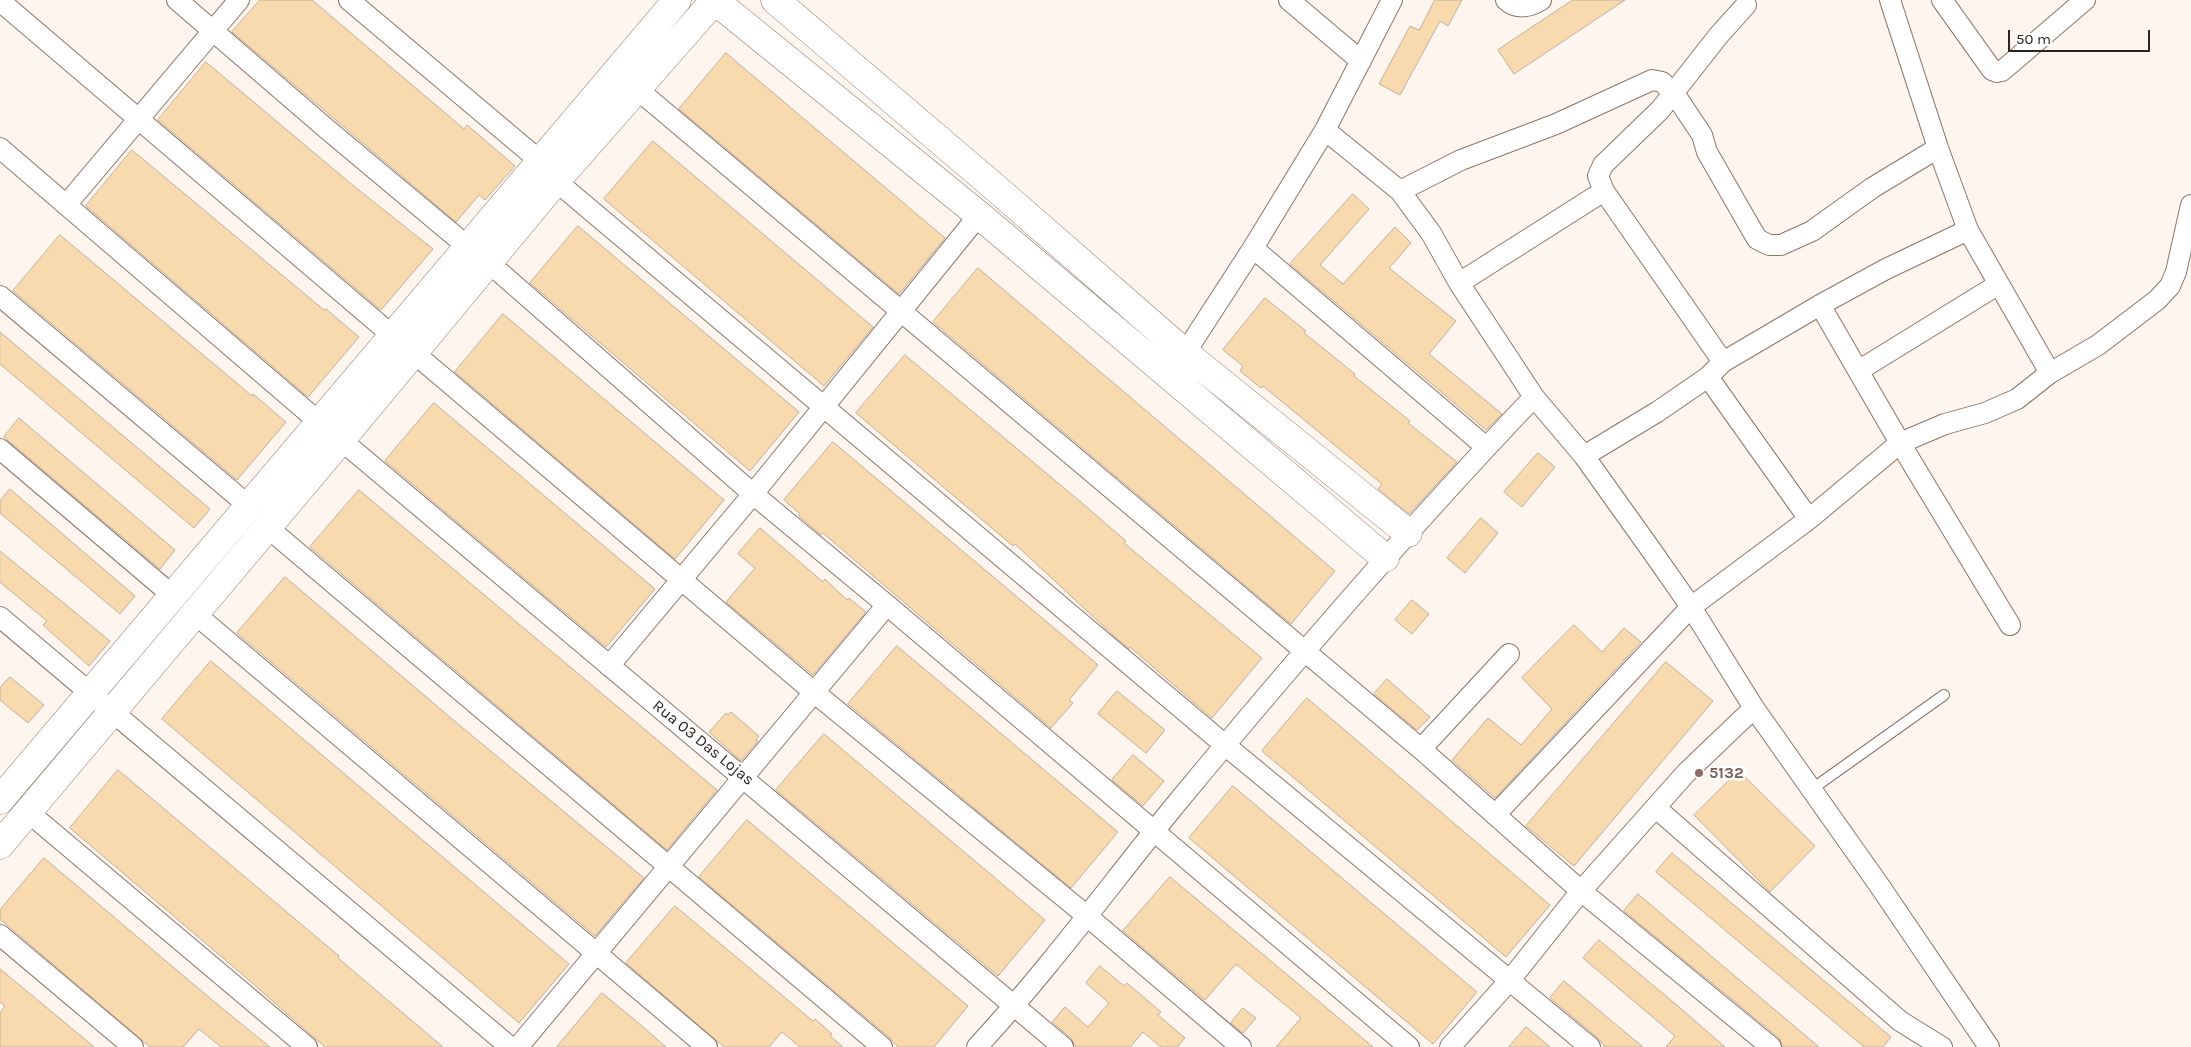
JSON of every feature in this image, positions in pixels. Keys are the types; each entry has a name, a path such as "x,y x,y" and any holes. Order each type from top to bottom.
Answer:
{"street":[{"path":"177,0 328,130 478,254 753,494 887,604 1409,1047"},
{"path":"66,205 239,0"},
{"path":"349,0 824,406 1225,745 1590,1047"},
{"path":"2,792 90,693 393,336 478,254 548,171 676,0"},
{"path":"548,171 637,89 714,0 979,215 1385,558"},
{"path":"775,0 1185,353 1408,533"},
{"path":"1289,0 1360,61"},
{"path":"1185,353 1253,248 1325,130 1392,0"},
{"path":"1506,0 1511,4 1525,7 1542,0"},
{"path":"1942,0 1992,70 1997,72 2002,71 2085,0"},
{"path":"0,1 393,336"},
{"path":"1893,1 1938,148 1968,230 2050,374"},
{"path":"1723,362 1604,191 1598,176 1599,170 1660,110 1719,35 1746,5"},
{"path":"1400,191 1462,160 1556,124 1652,80 1662,82 1674,93 1702,134 1707,152 1757,239 1769,244 1781,245 1812,231 1872,188 1938,148"},
{"path":"637,89 1421,749 1581,890 1771,1047"},
{"path":"1325,130 1400,191 1431,233 1459,283 1534,397 1584,456 1691,607 1754,708 1812,789 1989,1047"},
{"path":"0,148 319,422"},
{"path":"1459,283 1604,191"},
{"path":"1495,815 1691,607 1809,519 1900,443 1945,424 1985,414 2018,399 2050,374 2098,345 2157,300 2170,286 2176,272 2191,205"},
{"path":"608,666 753,494 979,215"},
{"path":"1584,456 1658,412 1708,377 1723,362 1886,269 1968,230"},
{"path":"1253,248 1486,447"},
{"path":"0,845 414,353 478,254"},
{"path":"1858,371 2000,284"},
{"path":"0,296 249,506"},
{"path":"1820,305 1900,443 2010,625"},
{"path":"414,353 814,693 1087,916 1241,1047"},
{"path":"1708,377 1809,519"},
{"path":"977,1047 1015,1006 1155,831 1304,650 1385,558 1534,397"},
{"name":"Rua 03 Das Lojas","path":"341,440 1063,1047"},
{"path":"0,449 172,595"},
{"path":"267,527 882,1047"},
{"path":"518,1047 887,604"},
{"path":"194,613 707,1047"},
{"path":"0,617 510,1047"},
{"path":"1421,749 1509,654"},
{"path":"1450,1047 1510,980 1581,890 1686,773 1754,708"},
{"path":"1656,808 1900,1021 1942,1047"},
{"path":"28,812 307,1047"},
{"path":"0,935 133,1047"}],"lane":[{"path":"1812,789 1944,695"}],"building":[{"path":"260,0 312,0 464,129 467,125 515,166 485,200 479,195 456,222 232,32"},
{"path":"1435,0 1462,0 1448,26 1440,21 1400,95 1379,84 1410,26 1419,30"},
{"path":"1573,0 1625,0 1514,74 1498,50"},
{"path":"726,53 945,238 899,294 679,109"},
{"path":"206,62 350,183 433,249 381,310 158,120"},
{"path":"653,141 873,327 824,386 604,199"},
{"path":"132,150 359,337 308,397 86,206"},
{"path":"1353,194 1369,209 1320,265 1343,284 1395,227 1411,243 1389,268 1456,321 1429,354 1502,414 1486,430 1290,264"},
{"path":"578,226 799,412 750,471 530,283"},
{"path":"60,235 252,396 253,394 286,422 237,480 13,291"},
{"path":"978,268 1335,571 1291,624 933,322"},
{"path":"1265,298 1306,331 1304,333 1355,374 1354,376 1410,421 1408,423 1457,462 1409,514 1378,489 1382,484 1263,386 1261,388 1240,371 1243,366 1223,350"},
{"path":"503,314 724,500 675,559 455,372"},
{"path":"0,332 210,509 194,528 0,364"},
{"path":"905,355 1082,503 1126,541 1124,543 1262,658 1212,718 1130,647 1129,649 1115,637 1015,544 1013,546 856,413"},
{"path":"434,403 655,589 606,647 385,461"},
{"path":"19,418 175,550 160,569 4,437"},
{"path":"833,442 1098,665 1069,700 1073,703 1051,728 823,533 821,535 784,500"},
{"path":"1538,453 1555,467 1522,507 1504,492"},
{"path":"10,489 135,596 120,614 0,513 0,501"},
{"path":"359,490 717,790 667,850 310,547"},
{"path":"1481,518 1498,533 1465,573 1447,558"},
{"path":"760,528 823,582 825,579 847,600 849,598 866,612 813,675 726,602 755,568 738,554"},
{"path":"0,551 110,641 89,666 43,625 47,621 0,582"},
{"path":"285,577 644,878 595,936 237,633"},
{"path":"1412,600 1429,614 1412,634 1395,620"},
{"path":"1574,625 1602,652 1624,628 1641,642 1495,798 1452,760 1488,718 1521,745 1552,709 1522,678"},
{"path":"897,646 1118,832 1071,888 848,704"},
{"path":"211,661 569,964 519,1023 162,719"},
{"path":"1666,662 1713,701 1574,866 1526,826"},
{"path":"10,677 44,705 28,723 0,700 0,688"},
{"path":"1387,679 1430,717 1417,730 1374,694"},
{"path":"1117,691 1165,730 1146,753 1098,714"},
{"path":"1307,698 1550,905 1506,957 1262,751"},
{"path":"731,712 759,736 756,740 758,741 741,761 709,732 726,713 728,715"},
{"path":"824,734 1045,920 998,976 776,790"},
{"path":"1133,755 1164,781 1143,806 1112,780"},
{"path":"118,770 339,956 338,958 443,1047 325,1047 70,828"},
{"path":"1739,771 1815,846 1770,892 1694,815"},
{"path":"1233,786 1477,992 1433,1044 1189,838"},
{"path":"747,820 968,1006 934,1047 898,1047 890,1038 699,877"},
{"path":"1672,853 1891,1037 1883,1047 1864,1047 1656,872"},
{"path":"44,858 270,1047 221,1047 199,1029 183,1047 150,1047 0,919 0,910"},
{"path":"1170,877 1373,1047 1276,1047 1301,1018 1236,964 1205,1000 1123,931"},
{"path":"1638,894 1819,1047 1783,1047 1779,1038 1624,911"},
{"path":"675,906 813,1021 815,1019 843,1047 800,1047 782,1032 769,1047 724,1047 626,963"},
{"path":"1599,940 1725,1047 1666,1047 1675,1036 1583,958"},
{"path":"1100,966 1124,986 1127,983 1161,1012 1158,1015 1185,1038 1177,1047 1161,1047 1143,1032 1130,1047 1076,1047 1071,1038 1052,1022 1065,1007 1088,1027 1109,1003 1086,983"},
{"path":"0,969 94,1047 0,1047 0,1013 5,1006 0,1002"},
{"path":"1564,981 1643,1047 1605,1047 1598,1038 1550,998"},
{"path":"602,993 636,1021 666,1047 557,1047"},
{"path":"1243,1008 1256,1018 1243,1033 1231,1023"},
{"path":"1526,1027 1550,1047 1509,1047"}],"place":[{"name":"5132","path":"1699,773"}]}
